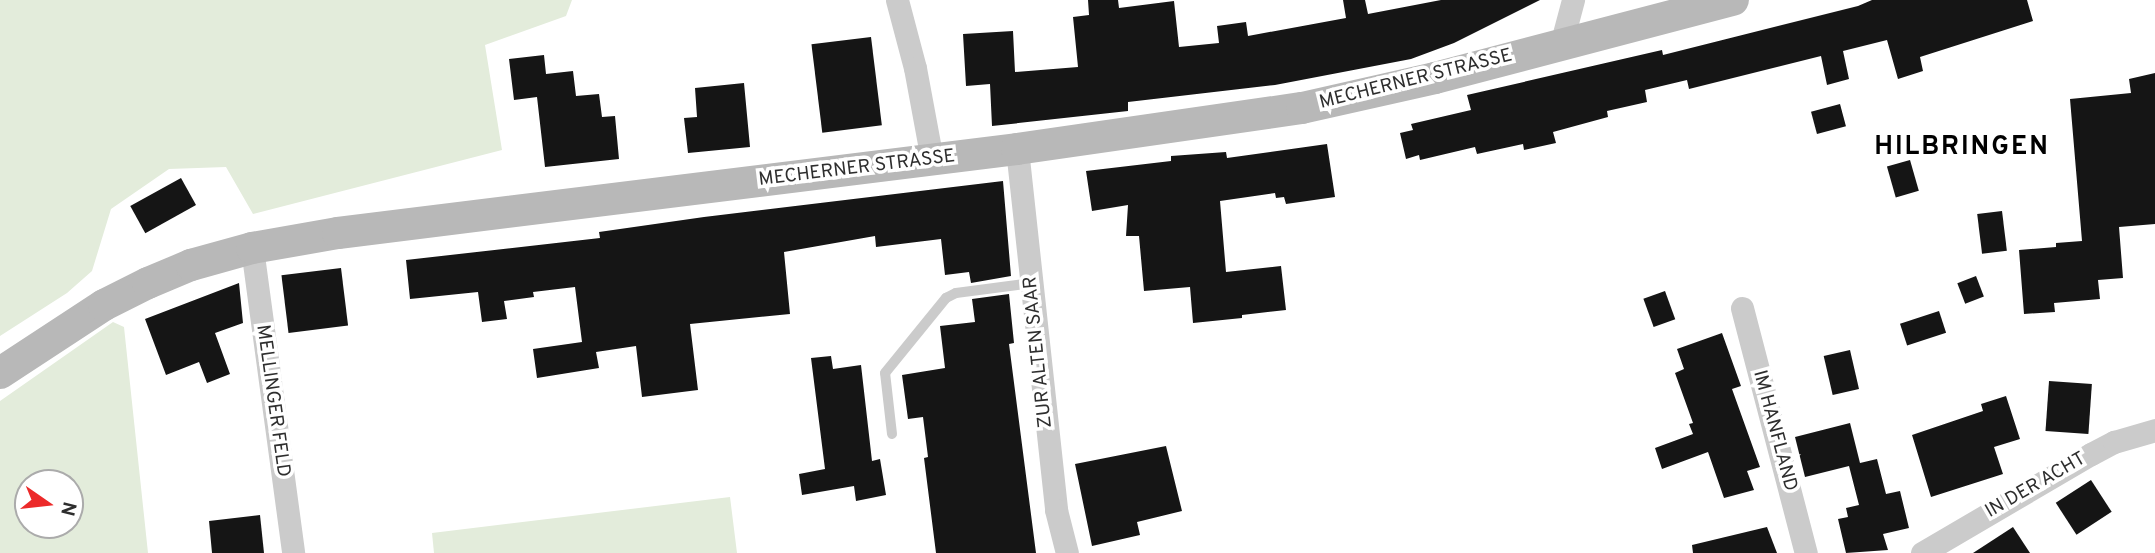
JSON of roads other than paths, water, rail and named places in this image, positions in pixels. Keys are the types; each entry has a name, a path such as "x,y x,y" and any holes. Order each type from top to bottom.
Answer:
{"main road":[{"name":"MECHERNER STRASSE","path":"0,373 104,305 148,283 191,264 251,248 352,231 1017,149 1302,108 1435,78 1733,0"}],"street":[{"path":"897,0 915,68 932,160"},
{"path":"1561,45 1573,0"},
{"name":"ZUR ALTEN SAAR","path":"1017,149 1056,510 1067,553"},
{"name":"MELLINGER FELD","path":"251,248 293,553"},
{"name":"IM HANFLAND","path":"1742,308 1807,553"},
{"name":"IN DER ACHT","path":"1922,553 2091,454 2114,442 2155,430"}],"lane":[{"path":"892,434 885,373 946,298 956,293 1032,283"}],"district":[{"name":"HILBRINGEN","path":"1962,148"}]}
